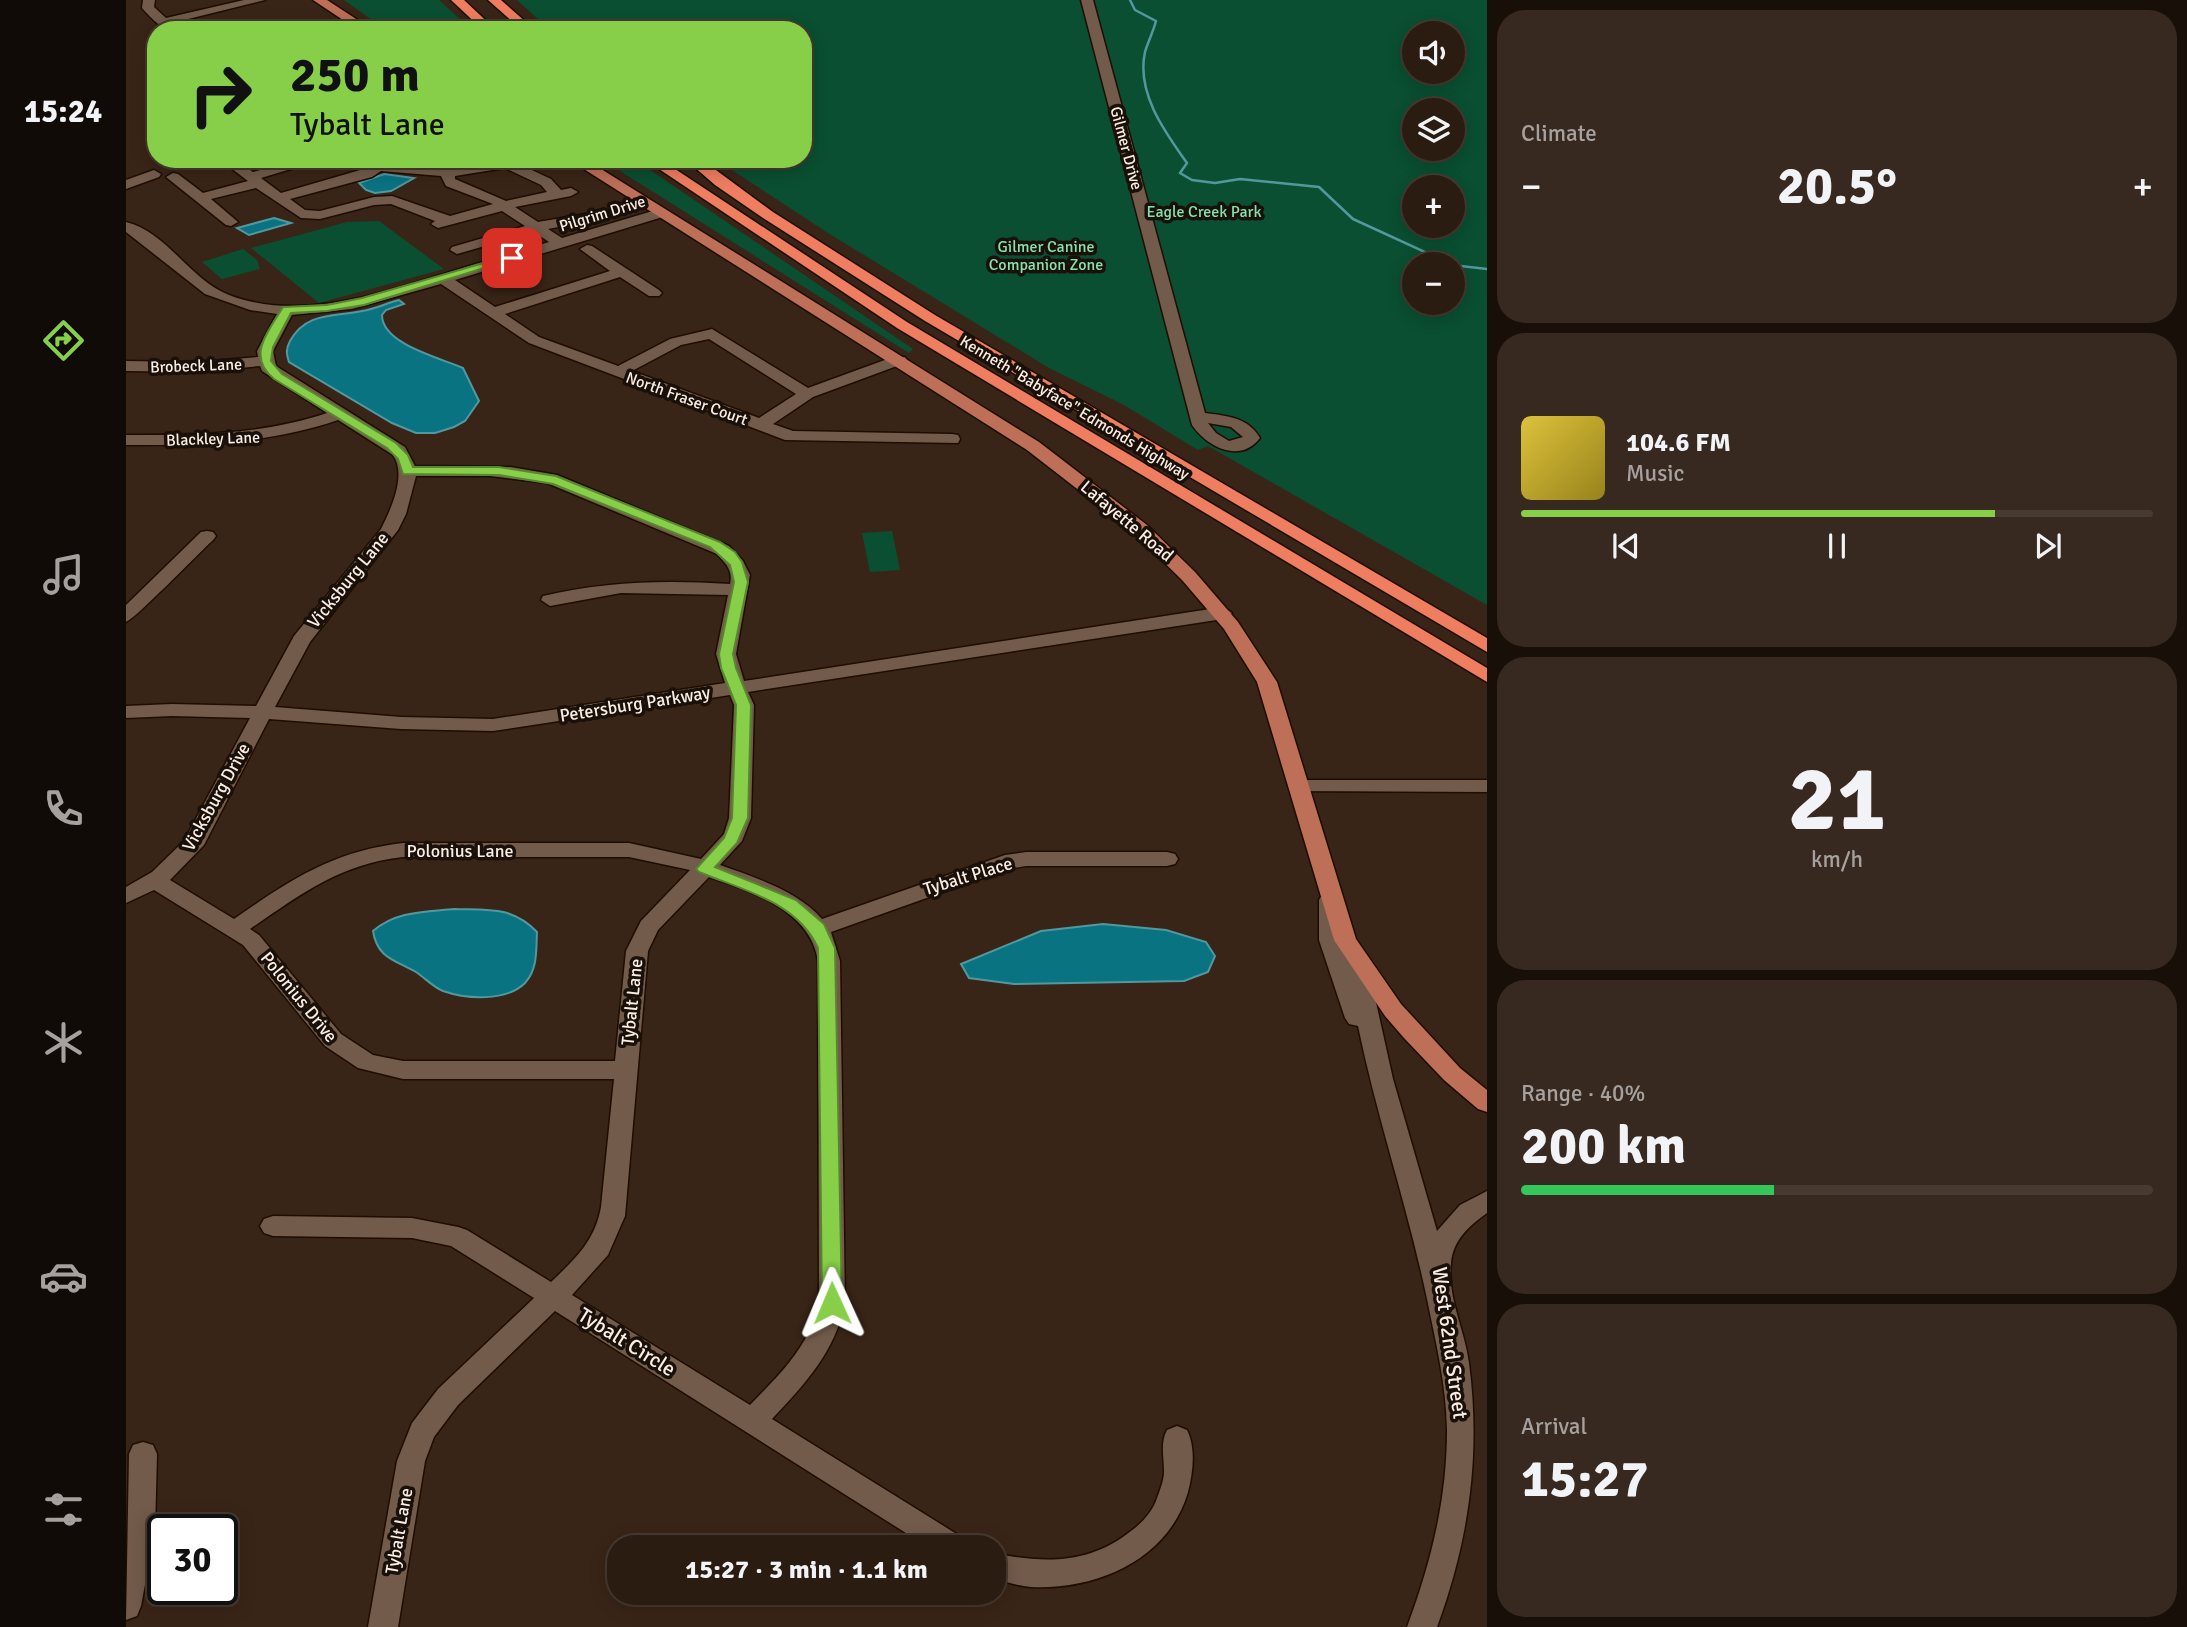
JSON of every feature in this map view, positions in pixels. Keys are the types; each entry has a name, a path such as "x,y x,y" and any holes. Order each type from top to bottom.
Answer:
{"highway":[{"path":"457,0 480,21"},
{"path":"494,0 518,21"},
{"name":"Kenneth \"Babyface\" Edmonds Highway","path":"665,168 902,325 1487,676"},
{"name":"Kenneth \"Babyface\" Edmonds Highway","path":"703,168 768,215 930,318 1487,646"},
{"path":"1284,556 1487,693"}],"main road":[{"path":"319,0 353,21"},
{"name":"Lafayette Road","path":"589,168 899,360 1035,449 1145,531 1223,613 1252,654 1267,682 1345,940 1405,1025 1452,1074 1487,1103"}],"street":[{"path":"149,0 148,9 162,21"},
{"path":"186,21 259,0"},
{"name":"Gilmer Drive","path":"1087,0 1199,417"},
{"path":"238,168 299,214 326,215 374,201 392,200 449,220"},
{"path":"200,198 287,168"},
{"path":"278,198 367,174 376,168"},
{"path":"385,168 448,173 467,168"},
{"path":"426,227 503,205 564,193 516,168"},
{"path":"448,173 451,183 503,205 561,244"},
{"path":"126,186 154,174"},
{"path":"173,177 231,222"},
{"name":"Pilgrim Drive","path":"126,226 216,295 243,304 287,310 347,305 661,213"},
{"path":"457,250 535,227 585,218"},
{"path":"126,244 146,239"},
{"path":"587,249 653,293"},
{"path":"492,313 621,272"},
{"name":"North Fraser Court","path":"443,279 534,340 760,425 803,438 952,439"},
{"path":"287,310 267,347 265,361 272,372 399,452 406,461 408,471"},
{"path":"619,372 667,345 710,334 718,336 807,394"},
{"path":"760,425 807,394 899,360"},
{"name":"Brobeck Lane","path":"126,366 198,367 265,361"},
{"name":"Blackley Lane","path":"126,440 254,438 298,429 339,414"},
{"name":"Tybalt Lane","path":"383,1627 411,1461 422,1431 448,1397 593,1257 610,1227 638,946 649,926 731,840 740,818 744,710 726,654 741,575 737,565 719,547 561,482 529,474 499,471 408,471"},
{"name":"Vicksburg Lane","path":"262,713 307,632 389,530 397,514 408,471"},
{"path":"126,616 142,597 206,536"},
{"path":"550,600 581,592 626,586 739,590"},
{"name":"Petersburg Parkway","path":"126,712 186,707 437,725 493,726 1223,613"},
{"name":"Vicksburg Drive","path":"126,896 155,881 177,864 193,845 262,713"},
{"path":"1298,786 1487,786"},
{"name":"Polonius Lane","path":"234,930 327,867 356,857 387,851 629,850 668,856 790,904 818,928"},
{"name":"Tybalt Place","path":"818,928 1004,862 1026,859 1167,859"},
{"name":"Polonius Drive","path":"155,881 259,948 332,1040 366,1062 403,1070 626,1070"},
{"path":"1329,891 1330,940 1381,1079"},
{"path":"753,1421 814,1353 825,1331 830,1312 829,961 818,928"},
{"path":"1345,940 1358,971 1381,1079 1437,1281"},
{"name":"West 62nd Street","path":"1422,1627 1450,1544 1461,1460 1460,1397 1455,1356 1437,1281 1437,1266 1445,1239 1469,1212 1487,1201"},
{"name":"Tybalt Circle","path":"273,1226 404,1227 443,1233 477,1248 934,1535"},
{"path":"1006,1569 1051,1575 1100,1566 1133,1549 1158,1525 1171,1503 1179,1479 1177,1438"},
{"path":"126,1606 140,1539 144,1495 143,1454"}],"green space":[{"path":"344,0 439,0 462,21 373,21"},
{"name":"Eagle Creek Park","path":"517,0 1487,0 1487,605 1208,446 1198,450 1124,405 1049,368 828,233 729,168 812,168 812,21 540,21"},
{"path":"615,168 647,168 913,349 909,353"},
{"path":"379,221 444,269 319,303 251,248 347,222"},
{"path":"243,249 257,260 260,269 222,279 202,262"},
{"path":"892,531 900,570 870,572 862,533"}],"water":[{"path":"384,174 414,178 391,191 375,193 366,190 359,183"},
{"path":"274,218 291,223 249,235 237,228"},
{"path":"399,300 404,304 386,310 382,315 391,334 414,349 463,368 479,401 465,421 454,427 435,433 416,433 392,423 289,362 289,344 296,332 312,320 367,310"},
{"path":"454,909 499,911 518,918 537,932 534,965 525,983 497,996 452,994 439,989 416,972 388,957 378,947 373,931 382,924 401,916"},
{"path":"1103,924 1166,930 1206,942 1215,956 1208,972 1184,981 1014,984 969,978 961,964 1041,931"}],"waterway":[{"path":"1130,0 1135,10 1156,21 1145,52 1145,82 1154,111 1187,163 1180,173 1192,180 1215,183 1240,179 1319,187 1353,219 1425,252"},
{"path":"1465,266 1487,269"}],"route":[{"path":"512,258 364,302 327,308 287,310 267,347 265,361 269,369 278,376 399,452 404,457 408,471 499,471 556,480 715,545 730,555 737,565 741,582 726,654 727,664 744,705 740,818 731,840 704,869 790,904 818,928 827,948 832,1303"}],"park label":[{"name":"Gilmer Canine Companion Zone","path":"1046,255"}]}
